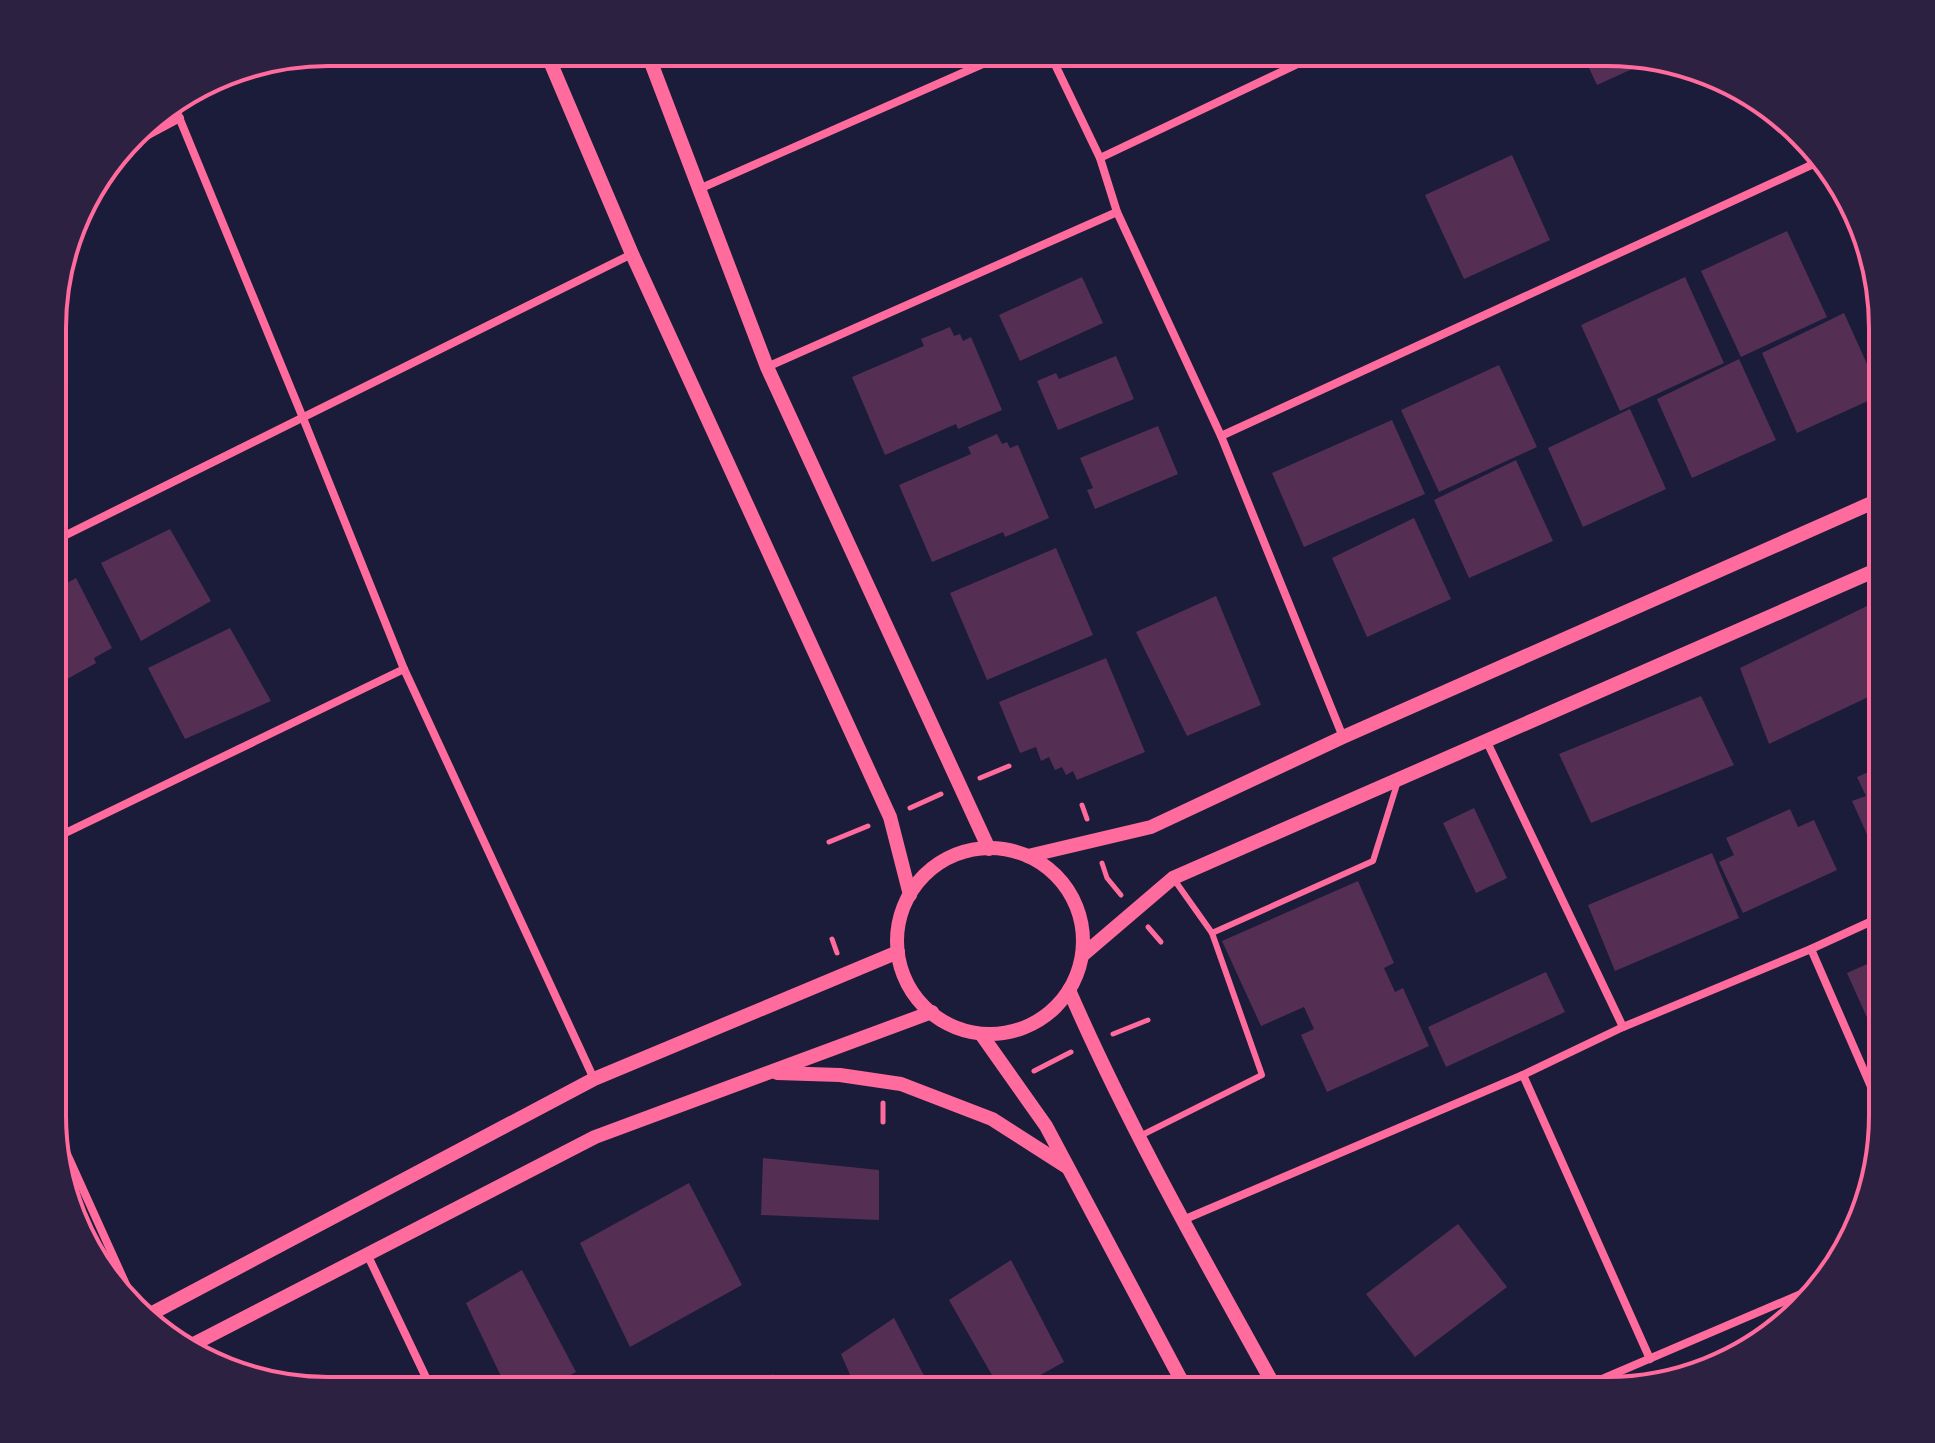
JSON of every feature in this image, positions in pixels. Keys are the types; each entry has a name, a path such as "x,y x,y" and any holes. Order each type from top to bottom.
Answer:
{"street":[{"path":"552,66 632,254 890,817 910,895"},
{"path":"652,66 767,367 989,849"},
{"path":"699,189 977,67"},
{"path":"1056,67 1100,158 1117,212 1221,436 1343,737"},
{"path":"1100,158 1292,67"},
{"path":"178,114 404,669 594,1079"},
{"path":"154,132 180,118"},
{"path":"1221,436 1811,165"},
{"path":"767,367 1117,212"},
{"path":"66,535 632,254"},
{"path":"1028,856 1151,827 1343,737 1868,505"},
{"path":"1084,954 1173,878 1868,574"},
{"path":"67,832 404,669"},
{"path":"1487,742 1623,1027"},
{"path":"1001,848 1028,856 1058,876 1074,899 1083,926 1084,954 1075,981 1059,1004 1037,1022 1007,1033 981,1034 945,1023 920,1003 903,975 897,944 901,912 916,884 940,862 969,850 1001,848"},
{"path":"1183,1220 1868,923"},
{"path":"1811,949 1868,1080"},
{"path":"156,1311 594,1079 898,952"},
{"path":"1069,990 1092,1043 1183,1220 1269,1377"},
{"path":"198,1342 595,1137 932,1012"},
{"path":"981,1034 1046,1126 1179,1377"},
{"path":"768,1073 840,1075 901,1084 992,1119 1068,1168"},
{"path":"1523,1075 1650,1359"},
{"path":"70,1162 123,1277"},
{"path":"368,1256 425,1376"},
{"path":"1607,1377 1795,1297"}],"lane":[{"path":"1212,933 1373,861 1399,779"},
{"path":"1140,1136 1262,1075 1212,933 1173,878"}],"path":[{"path":"829,842 1009,766"},
{"path":"1082,805 1107,878 1161,942"},
{"path":"1015,1082 1054,1059 1148,1020"}],"building":[{"path":"1589,67 1634,68 1597,85"},
{"path":"1512,155 1550,240 1464,279 1425,195"},
{"path":"1787,231 1827,317 1741,357 1701,271"},
{"path":"1082,277 1103,323 1020,361 999,315"},
{"path":"1685,277 1724,363 1620,411 1581,325"},
{"path":"1844,313 1868,366 1868,401 1797,433 1762,353"},
{"path":"950,327 954,336 960,334 963,341 971,337 1002,410 958,429 956,424 885,455 852,377 924,346 921,339"},
{"path":"1116,356 1134,399 1058,430 1037,381 1056,373 1059,379"},
{"path":"1739,359 1776,440 1692,478 1657,399"},
{"path":"1499,365 1537,447 1439,492 1401,410"},
{"path":"1630,409 1666,489 1583,527 1548,448"},
{"path":"1392,420 1425,494 1304,547 1272,473"},
{"path":"1158,426 1178,474 1095,509 1087,490 1093,488 1080,458"},
{"path":"997,434 1002,444 1007,442 1010,448 1018,445 1049,518 1005,537 1003,532 932,562 899,485 971,454 968,447"},
{"path":"1516,460 1553,541 1469,578 1434,500"},
{"path":"1414,518 1451,599 1367,637 1332,558"},
{"path":"170,529 211,601 141,641 101,563"},
{"path":"1056,548 1093,635 987,680 950,593"},
{"path":"76,578 112,648 94,658 96,663 66,679 66,583"},
{"path":"1216,596 1261,705 1187,736 1136,632"},
{"path":"1868,605 1868,697 1769,744 1740,668"},
{"path":"230,628 271,701 185,739 148,668"},
{"path":"1106,658 1145,752 1077,780 1073,771 1066,775 1062,767 1055,770 1049,757 1041,761 1036,747 1020,753 999,702"},
{"path":"1701,696 1734,765 1591,823 1559,754"},
{"path":"1868,772 1868,836 1852,801 1866,796 1857,777"},
{"path":"1474,808 1507,878 1476,893 1443,823"},
{"path":"1790,809 1798,827 1814,820 1837,870 1743,913 1719,862 1734,855 1726,838"},
{"path":"1712,853 1739,918 1615,971 1588,905"},
{"path":"1358,881 1394,963 1384,968 1395,992 1403,988 1429,1046 1327,1092 1301,1035 1314,1029 1304,1007 1261,1026 1222,941"},
{"path":"1868,964 1868,1020 1847,973"},
{"path":"1546,972 1565,1012 1446,1067 1428,1027"},
{"path":"763,1158 879,1170 879,1220 761,1215"},
{"path":"689,1183 742,1285 630,1347 580,1243"},
{"path":"1458,1224 1507,1287 1415,1357 1366,1294"},
{"path":"1011,1260 1064,1362 1037,1377 993,1377 949,1300"},
{"path":"522,1270 576,1372 568,1376 501,1376 466,1303"},
{"path":"894,1318 924,1376 851,1376 841,1354"}]}
